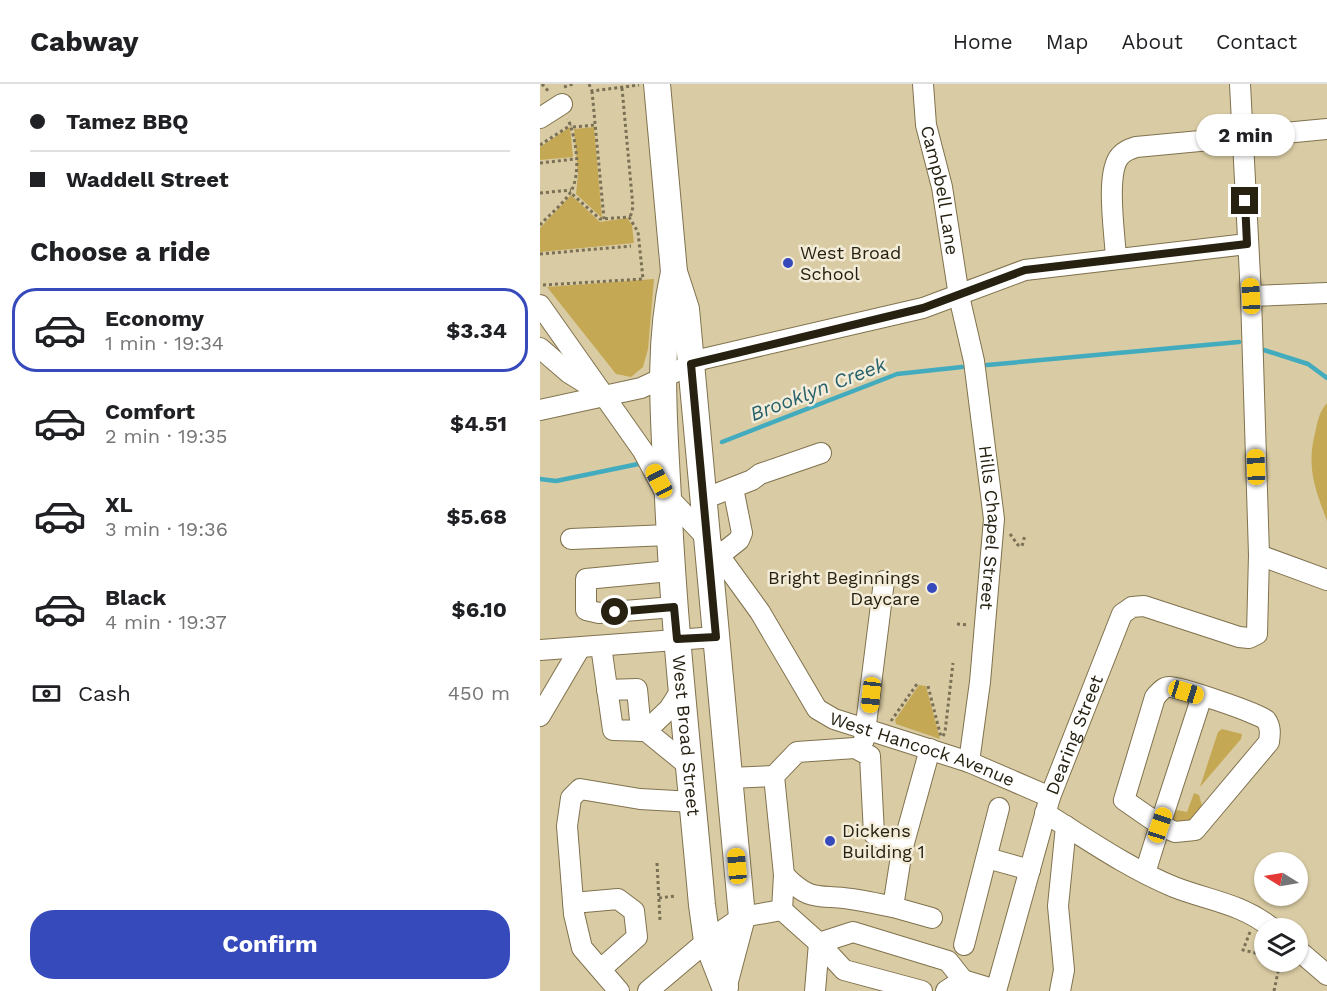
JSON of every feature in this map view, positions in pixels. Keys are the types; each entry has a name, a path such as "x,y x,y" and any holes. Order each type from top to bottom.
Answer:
{"main road":[{"name":"West Broad Street","path":"649,85 664,273 662,379 670,571 707,941 725,986"},
{"name":"West Broad Street","path":"664,273 686,309 701,500 713,545 716,637 742,917 725,986"}],"street":[{"name":"Campbell Lane","path":"923,84 927,125 946,208 959,296"},
{"path":"1240,84 1251,296 1259,555 1327,580"},
{"path":"540,118 557,99"},
{"path":"1116,258 1112,173 1120,156 1136,147 1327,129"},
{"path":"540,410 641,388 691,364 923,308 1025,270 1247,244"},
{"path":"1251,296 1327,293"},
{"name":"Hills Chapel Street","path":"959,296 974,361 994,519 982,661 969,762"},
{"name":"West Hancock Avenue","path":"540,305 643,451 668,496 713,545 760,612 818,709 834,719 867,730 937,743 1047,805 1066,826 1145,873 1176,887 1241,908 1254,919"},
{"path":"540,348 569,373 605,396"},
{"path":"701,500 733,488 760,474 820,453"},
{"path":"713,545 739,540 742,533 733,488"},
{"path":"571,539 669,535"},
{"name":"Dearing Street","path":"996,991 1047,805 1119,619 1127,610 1144,606 1239,637 1252,638 1258,626 1259,555"},
{"path":"670,571 586,579 586,610 599,613 674,607"},
{"path":"862,752 867,730 884,581"},
{"path":"540,650 716,637"},
{"path":"601,646 613,730 644,731 677,754 689,766"},
{"path":"540,716 580,648"},
{"path":"1170,687 1202,696 1257,713 1266,720 1271,730 1269,742 1196,830 1175,832 1160,825 1124,800 1155,698 1161,690 1170,687"},
{"path":"608,690 637,689 644,731"},
{"path":"644,731 669,709 681,690"},
{"path":"1145,873 1202,696"},
{"path":"893,907 902,850 937,743"},
{"path":"729,778 774,776 797,752 855,748 870,756 874,834 902,850"},
{"path":"774,776 784,875 782,910"},
{"path":"619,991 582,948 573,903 567,826 571,798 580,789 640,799 693,801"},
{"path":"964,945 999,808"},
{"path":"1060,991 1064,968 1058,906 1061,856 1066,826"},
{"path":"987,858 1030,870"},
{"path":"784,875 801,889 823,899 849,898 932,918"},
{"path":"573,903 618,899 634,911 637,937 602,969"},
{"path":"648,991 707,941 742,917 782,910"},
{"path":"782,910 819,943 844,970 922,991"},
{"path":"819,943 853,932 948,962 954,986 996,991"},
{"path":"815,991 819,943"},
{"path":"1308,959 1327,975"}],"path":[{"path":"542,84 557,99"},
{"path":"589,84 592,91 604,219"},
{"path":"592,91 649,85"},
{"path":"622,88 633,207 630,218 638,232 643,276"},
{"path":"540,145 571,125 573,127 595,125"},
{"path":"540,225 571,191 576,177 573,127"},
{"path":"540,163 575,159"},
{"path":"540,193 571,191 600,219 630,218"},
{"path":"540,254 631,246"},
{"path":"543,285 643,279 643,276 664,273"},
{"path":"1007,545 1008,535 1011,534 1018,545 1022,546 1025,535"},
{"path":"957,624 974,626"},
{"path":"937,743 945,732 952,663"},
{"path":"892,719 917,684"},
{"path":"928,686 937,743"},
{"path":"657,863 659,898 657,908 660,920"},
{"path":"659,898 675,896"},
{"path":"1254,933 1246,938 1243,950 1254,953"},
{"path":"1274,991 1279,972"}],"shaded area":[{"path":"570,127 573,157 540,160 540,147"},
{"path":"594,127 602,218 576,194 578,174 574,129"},
{"path":"571,195 600,222 627,218 632,225 634,243 540,252 540,228"},
{"path":"654,279 648,349 643,367 631,377 616,374 547,287"},
{"path":"1327,403 1327,521 1315,486 1312,454 1318,422"},
{"path":"919,685 926,686 940,739 896,724 895,720"},
{"path":"1222,729 1242,734 1241,739 1200,787 1218,732"},
{"path":"1194,793 1199,795 1203,809 1187,823 1174,820 1173,812 1177,810 1187,812"}],"waterway":[{"name":"Brooklyn Creek","path":"987,365 1239,342"},
{"name":"Brooklyn Creek","path":"1264,350 1308,364 1327,378"},
{"name":"Brooklyn Creek","path":"722,442 897,374 962,367"},
{"name":"Brooklyn Creek","path":"540,479 556,481 643,463"}],"place":[{"name":"West Broad School","path":"788,263"},
{"name":"Bright Beginnings Daycare","path":"932,588"},
{"name":"Dickens Building 1","path":"830,841"}],"route":[{"path":"615,612 674,607 677,639 716,637 701,500 691,364 710,357 923,308 1025,270 1247,244 1245,201"}]}
